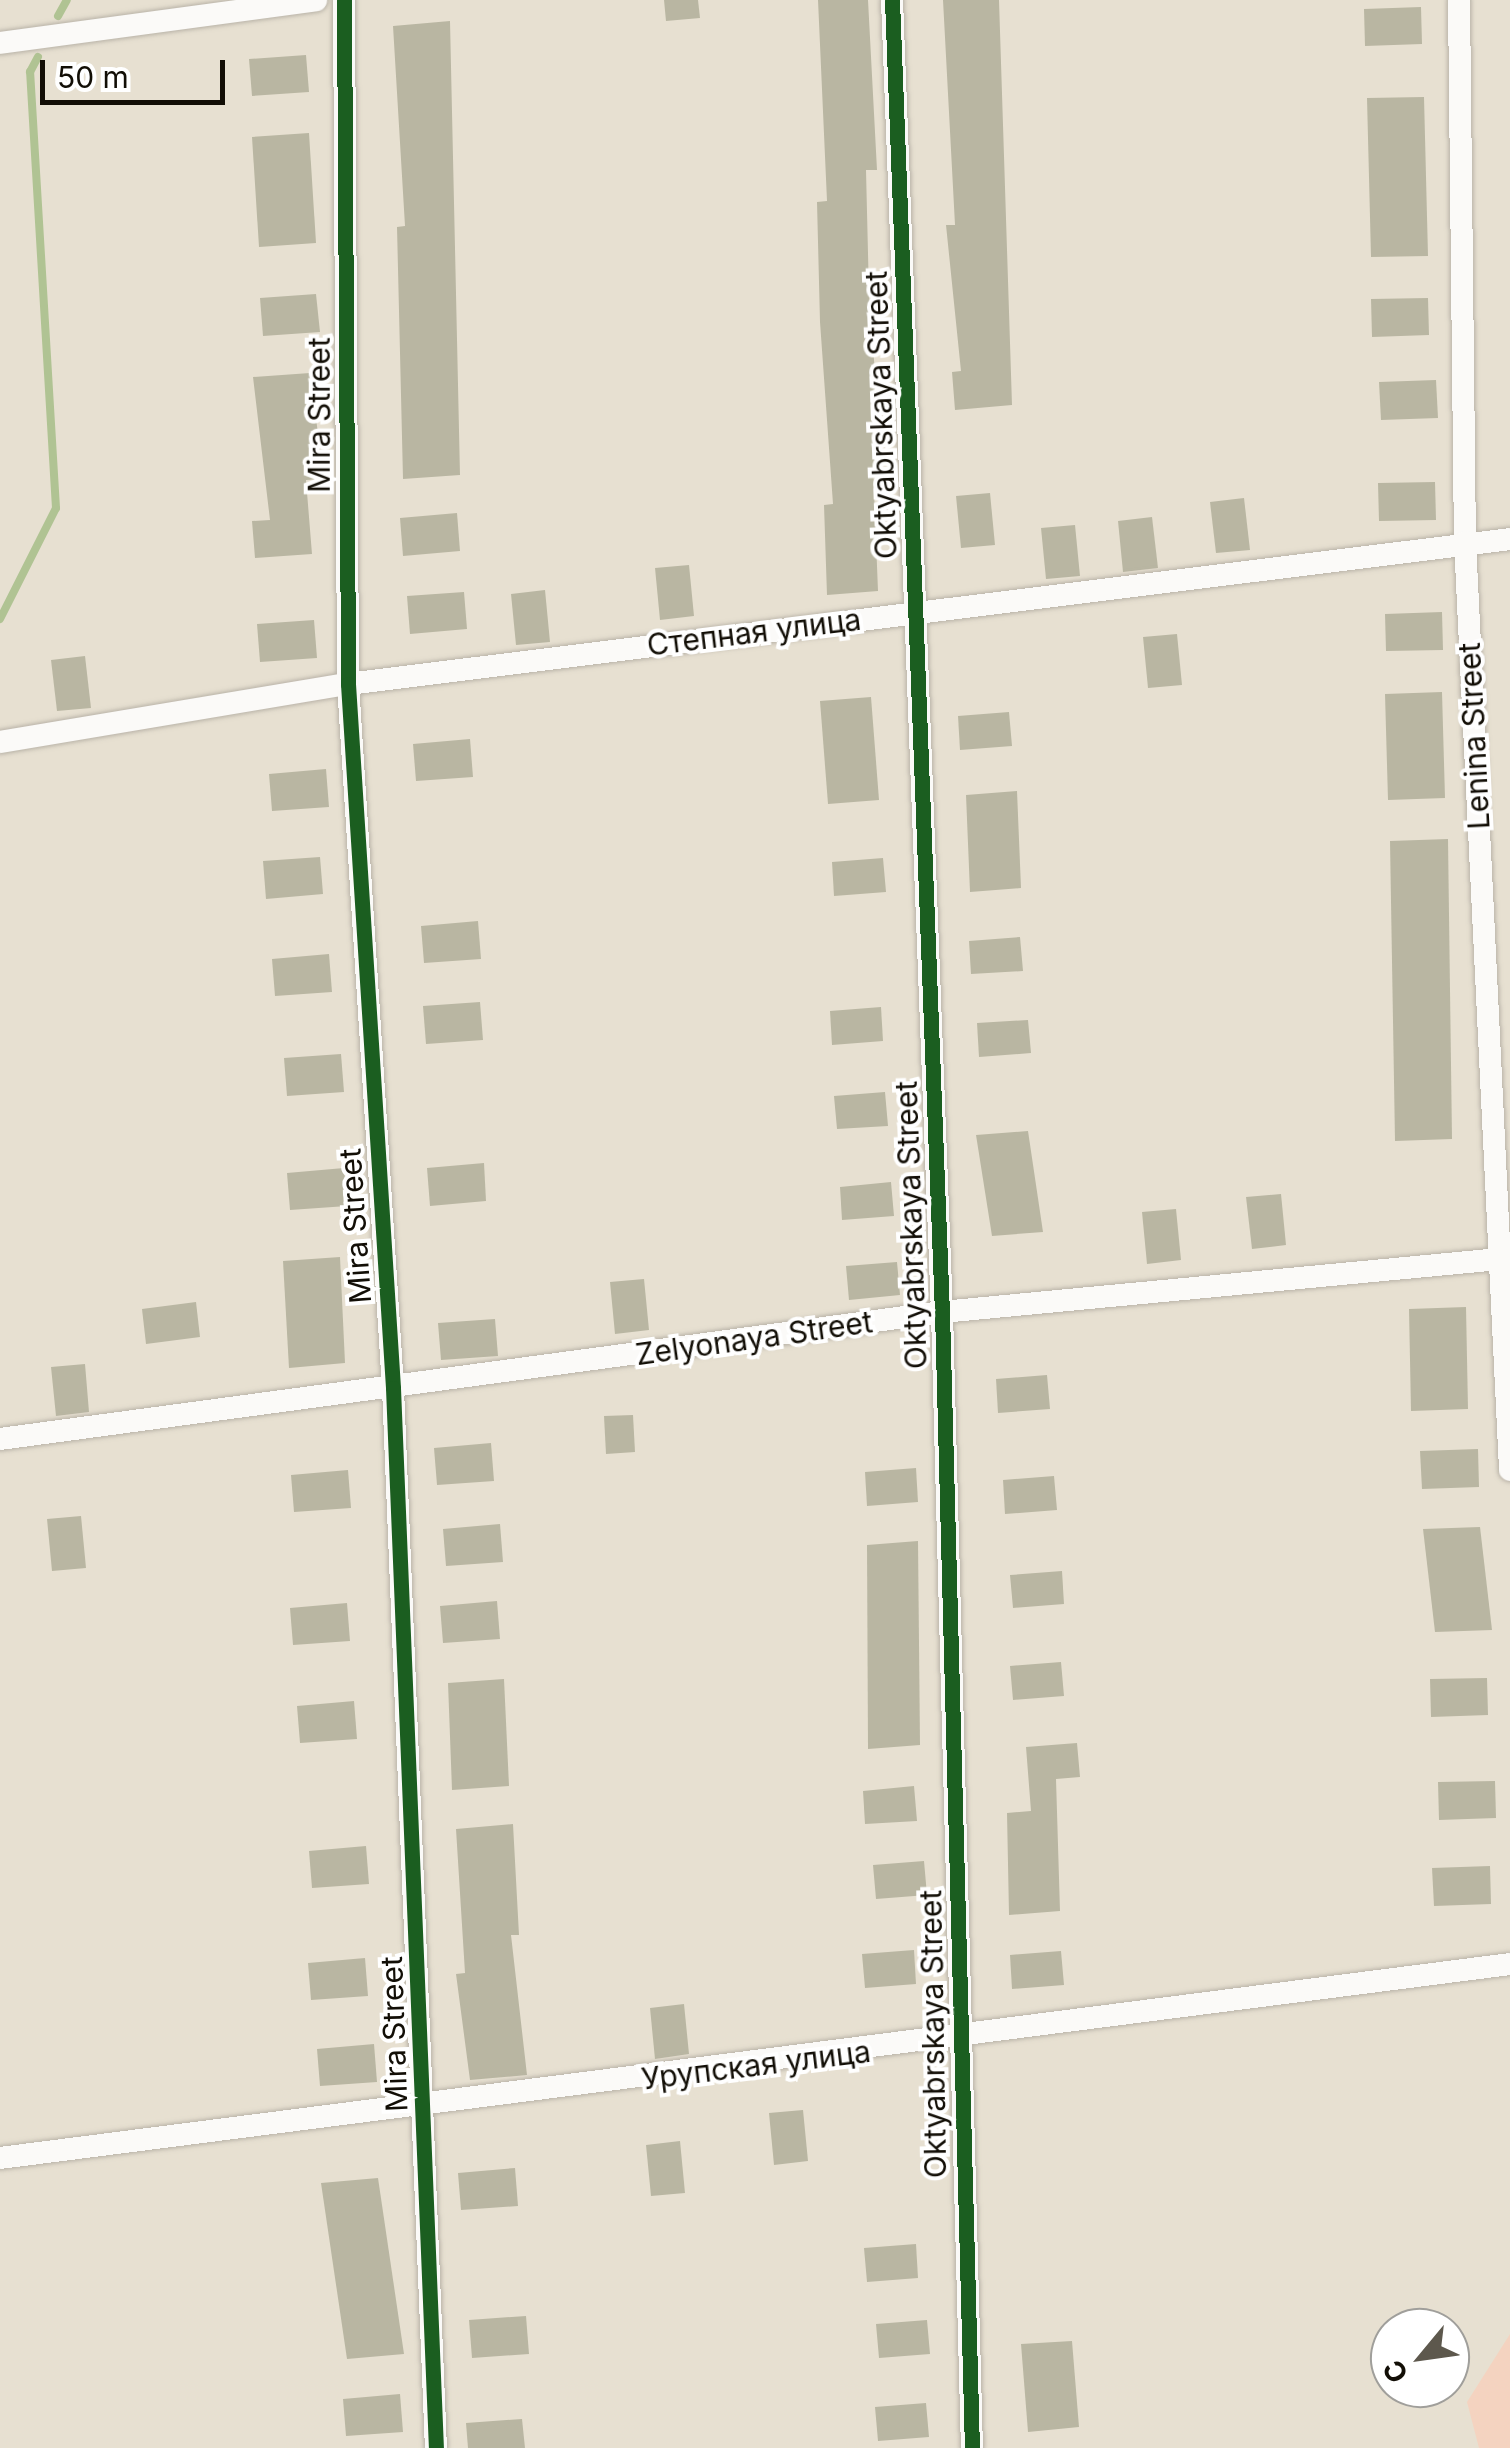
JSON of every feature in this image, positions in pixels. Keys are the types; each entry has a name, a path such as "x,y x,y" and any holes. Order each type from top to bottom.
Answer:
{"street":[{"path":"0,43 316,0"},
{"name":"Mira Street","path":"344,0 348,684 394,1388 436,2448"},
{"name":"Oktyabrskaya Street","path":"892,0 942,1312 972,2448"},
{"name":"Lenina Street","path":"1459,0 1465,542 1504,1259 1510,1470"},
{"name":"Степная улица","path":"0,742 348,684 1465,542 1510,540"},
{"name":"Zelyonaya Street","path":"0,1438 942,1312 1504,1259"},
{"name":"Урупская улица","path":"0,2158 425,2107 1510,1964"}],"shaded area":[{"path":"1510,2334 1510,2448 1479,2448 1469,2408 1470,2397"}],"building":[{"path":"664,0 698,0 700,18 666,21"},
{"path":"818,0 868,0 877,170 866,170 869,295 882,464 873,465 878,591 827,595 824,505 833,504 820,322 817,202 827,201"},
{"path":"943,0 999,0 1012,405 955,410 952,372 961,371 946,225 955,225"},
{"path":"1421,7 1422,44 1365,46 1364,9"},
{"path":"450,21 460,475 403,479 397,227 405,226 393,26"},
{"path":"306,55 309,92 252,96 249,59"},
{"path":"1424,97 1428,256 1371,257 1367,98"},
{"path":"309,133 316,243 259,247 252,137"},
{"path":"316,294 320,332 263,336 260,298"},
{"path":"1428,298 1429,335 1372,337 1371,299"},
{"path":"310,373 324,479 306,480 312,554 255,558 252,521 270,520 253,377"},
{"path":"1436,380 1438,418 1381,420 1379,382"},
{"path":"1435,482 1436,520 1379,521 1378,483"},
{"path":"990,493 995,545 961,548 956,496"},
{"path":"1244,498 1250,550 1216,553 1210,502"},
{"path":"457,513 460,551 403,556 400,518"},
{"path":"1152,517 1158,568 1123,572 1118,521"},
{"path":"1075,525 1080,576 1046,579 1041,528"},
{"path":"689,565 694,616 660,620 655,568"},
{"path":"545,590 550,642 516,645 511,594"},
{"path":"464,592 467,629 410,634 407,596"},
{"path":"1442,612 1443,650 1386,651 1385,614"},
{"path":"314,620 317,658 260,662 257,624"},
{"path":"1177,634 1182,685 1148,688 1143,637"},
{"path":"85,656 91,708 57,711 51,660"},
{"path":"1442,692 1445,798 1388,800 1385,694"},
{"path":"871,697 879,800 828,804 820,701"},
{"path":"1009,712 1012,746 960,750 958,716"},
{"path":"470,739 473,777 416,781 413,744"},
{"path":"326,769 329,807 272,811 269,774"},
{"path":"1017,791 1021,888 970,892 966,795"},
{"path":"1448,839 1452,1139 1395,1141 1390,841"},
{"path":"320,857 323,894 266,899 263,861"},
{"path":"883,858 886,892 834,896 832,862"},
{"path":"478,921 481,959 424,963 421,926"},
{"path":"1020,937 1023,971 971,974 969,941"},
{"path":"329,954 332,992 275,996 272,959"},
{"path":"480,1002 483,1040 426,1044 423,1006"},
{"path":"881,1007 883,1041 832,1045 830,1011"},
{"path":"1028,1020 1031,1053 979,1057 977,1023"},
{"path":"341,1054 344,1092 287,1096 284,1058"},
{"path":"885,1092 888,1126 837,1129 834,1096"},
{"path":"1028,1131 1043,1232 992,1236 976,1135"},
{"path":"484,1163 486,1201 430,1206 427,1168"},
{"path":"344,1168 347,1206 290,1210 287,1173"},
{"path":"891,1182 894,1216 842,1220 840,1187"},
{"path":"1281,1194 1286,1245 1252,1249 1246,1197"},
{"path":"1176,1209 1181,1260 1147,1264 1142,1212"},
{"path":"340,1257 345,1363 289,1368 283,1261"},
{"path":"897,1262 900,1295 849,1300 846,1266"},
{"path":"644,1279 649,1330 615,1334 610,1282"},
{"path":"196,1302 200,1337 146,1344 142,1309"},
{"path":"1466,1307 1468,1409 1411,1411 1409,1309"},
{"path":"495,1319 498,1356 441,1360 438,1323"},
{"path":"85,1364 89,1412 56,1416 51,1367"},
{"path":"1047,1375 1050,1409 998,1413 996,1379"},
{"path":"633,1415 635,1452 606,1454 604,1416"},
{"path":"491,1443 494,1481 437,1485 434,1448"},
{"path":"1478,1449 1479,1487 1422,1489 1420,1451"},
{"path":"916,1468 918,1502 867,1506 865,1472"},
{"path":"348,1470 351,1508 294,1512 291,1475"},
{"path":"1054,1476 1057,1510 1005,1514 1003,1480"},
{"path":"81,1516 86,1568 52,1571 47,1519"},
{"path":"500,1524 503,1562 446,1566 443,1529"},
{"path":"1480,1527 1492,1630 1435,1632 1423,1529"},
{"path":"918,1541 920,1745 868,1749 867,1545"},
{"path":"1062,1571 1064,1604 1013,1608 1010,1575"},
{"path":"497,1601 500,1639 443,1643 440,1606"},
{"path":"347,1603 350,1641 293,1645 290,1608"},
{"path":"1061,1662 1064,1696 1013,1700 1010,1666"},
{"path":"1487,1678 1488,1715 1431,1717 1430,1679"},
{"path":"504,1679 509,1786 452,1790 448,1683"},
{"path":"354,1701 357,1739 300,1743 297,1706"},
{"path":"1077,1743 1080,1777 1056,1779 1060,1911 1009,1915 1007,1813 1031,1811 1026,1747"},
{"path":"1495,1781 1496,1818 1439,1820 1438,1782"},
{"path":"914,1786 917,1821 865,1824 863,1791"},
{"path":"513,1824 519,1935 511,1935 527,2075 470,2080 456,1974 465,1973 456,1829"},
{"path":"366,1846 369,1884 312,1888 309,1851"},
{"path":"924,1861 927,1895 876,1899 873,1865"},
{"path":"1490,1866 1491,1904 1434,1906 1432,1868"},
{"path":"914,1950 916,1984 865,1988 862,1954"},
{"path":"1061,1951 1064,1985 1012,1989 1010,1955"},
{"path":"365,1958 368,1996 311,2000 308,1963"},
{"path":"684,2004 689,2054 655,2059 650,2008"},
{"path":"374,2044 377,2082 320,2086 317,2049"},
{"path":"803,2110 808,2161 774,2165 769,2113"},
{"path":"680,2141 685,2193 651,2196 646,2145"},
{"path":"515,2168 518,2206 461,2210 458,2173"},
{"path":"378,2178 404,2354 347,2359 321,2183"},
{"path":"916,2244 918,2278 867,2282 864,2248"},
{"path":"526,2316 529,2354 472,2358 469,2320"},
{"path":"927,2320 930,2354 879,2358 876,2324"},
{"path":"1072,2341 1079,2427 1028,2432 1021,2344"},
{"path":"400,2394 403,2432 346,2436 343,2399"},
{"path":"926,2403 929,2437 878,2441 875,2407"},
{"path":"522,2419 525,2448 468,2448 466,2423"}],"waterway":[{"path":"58,16 67,0"},
{"path":"0,619 56,508 30,72 38,57"}],"cycle path":[{"path":"344,0 348,684 393,1388 436,2448"},
{"path":"892,0 942,1312 972,2448"}]}
